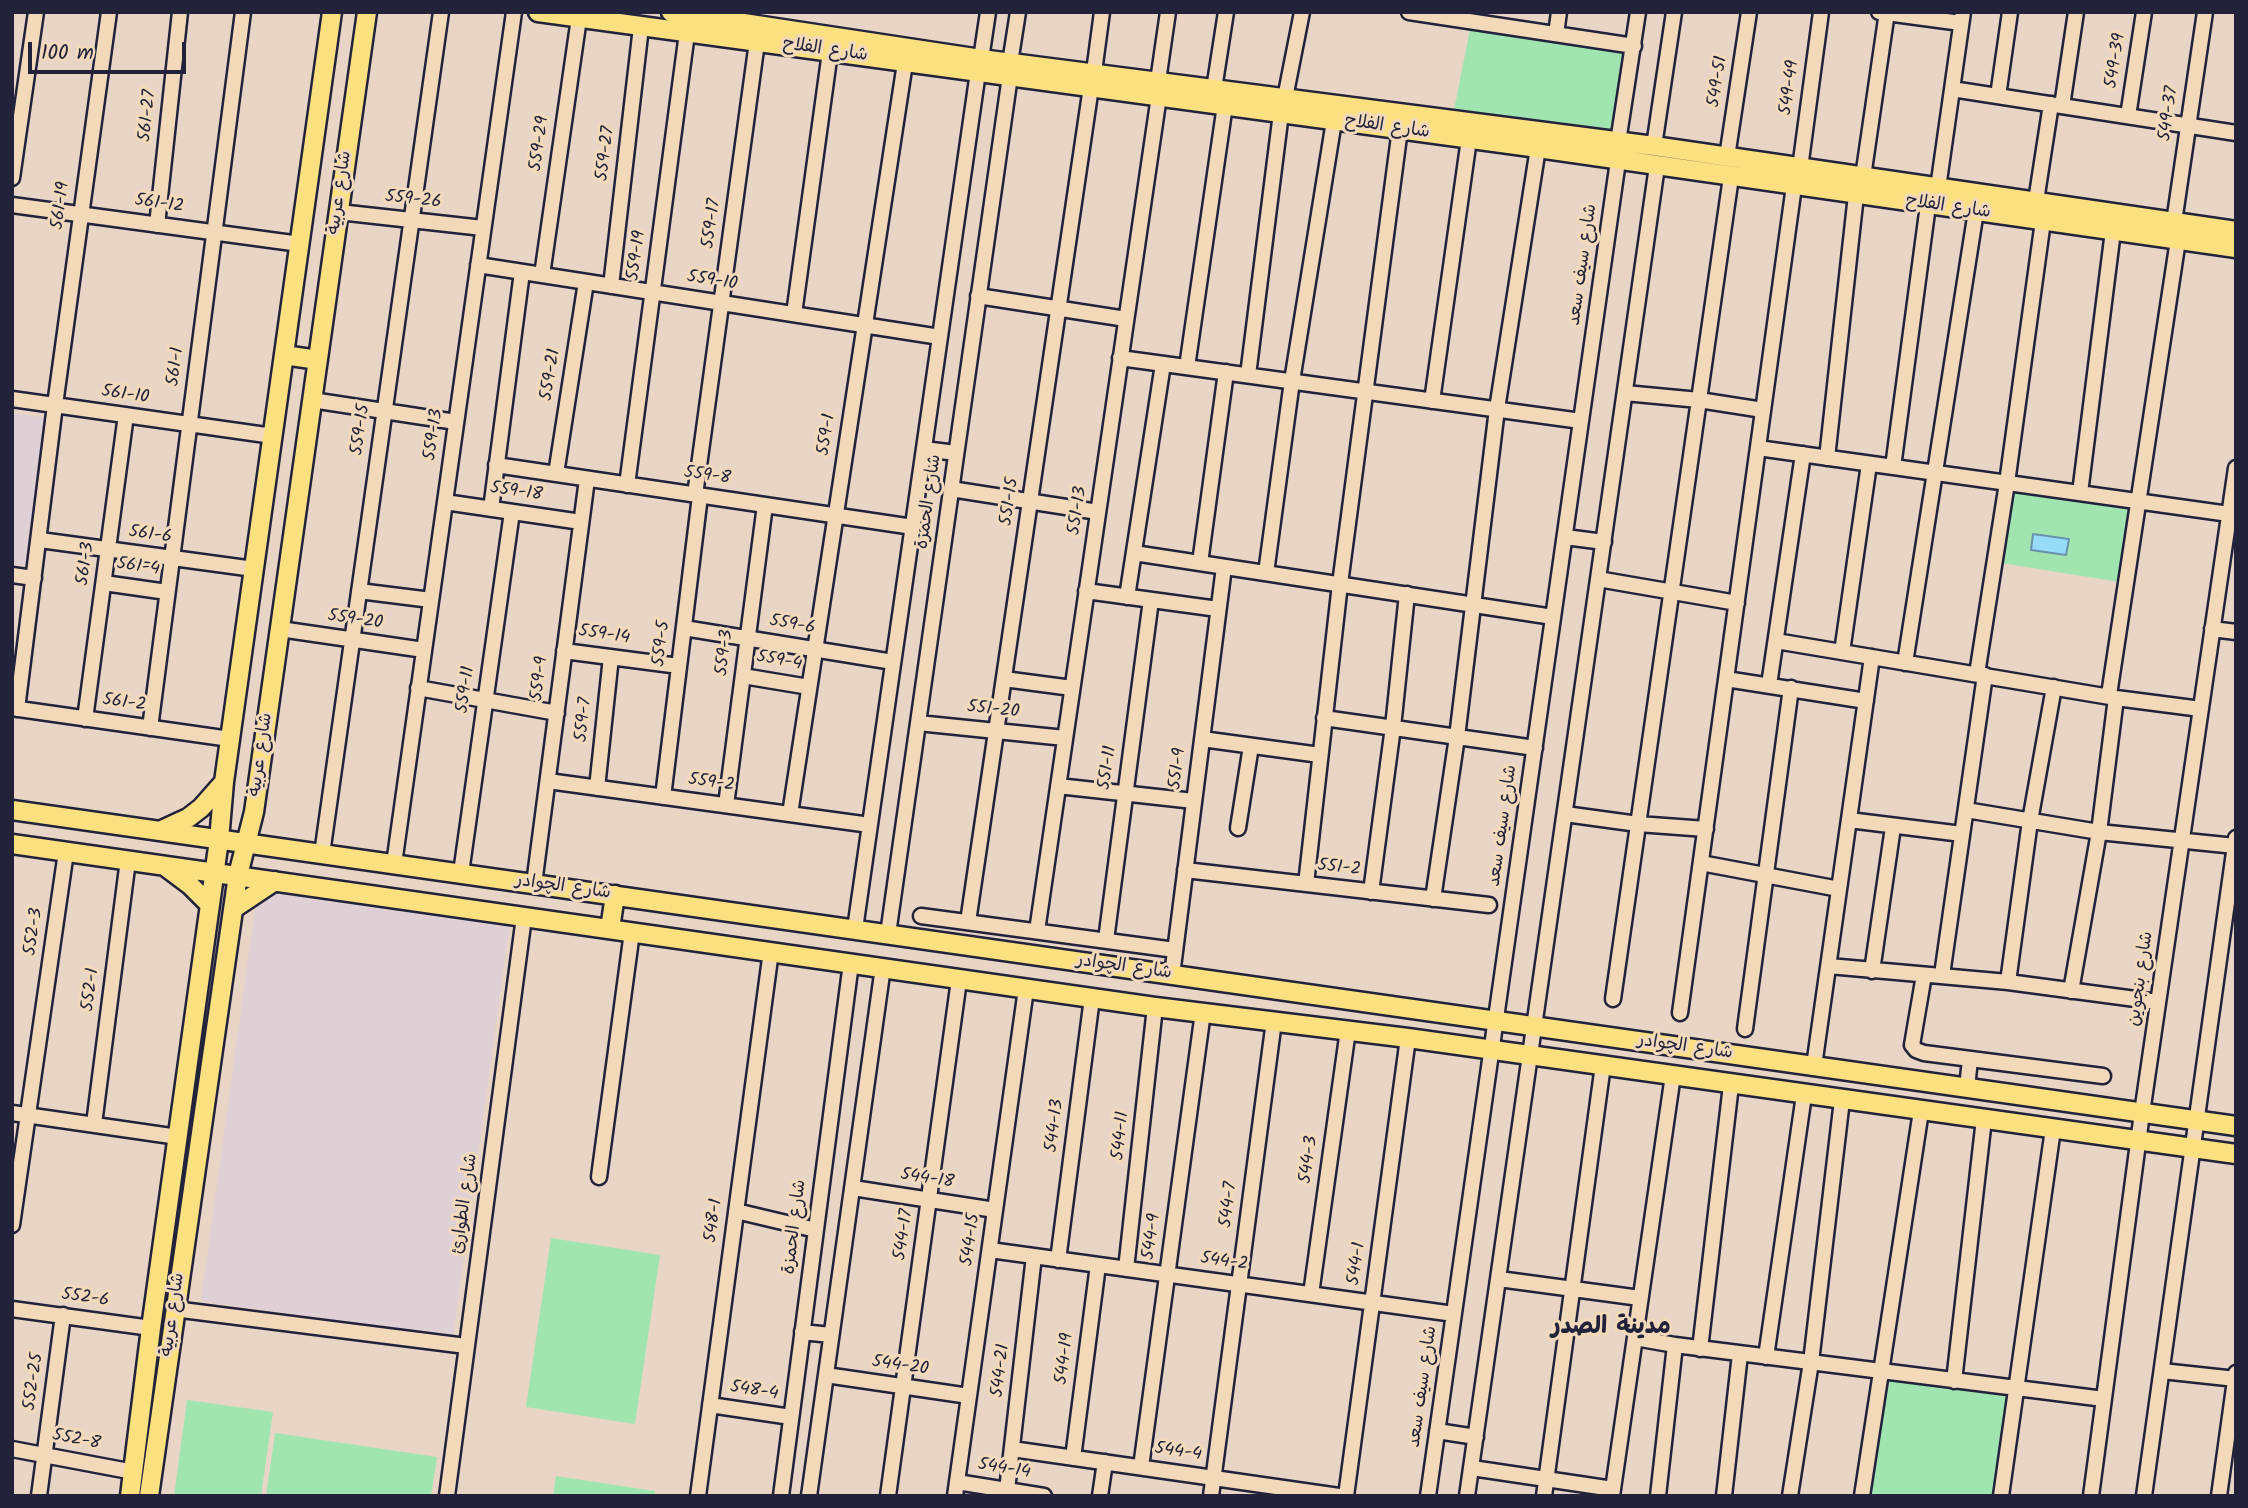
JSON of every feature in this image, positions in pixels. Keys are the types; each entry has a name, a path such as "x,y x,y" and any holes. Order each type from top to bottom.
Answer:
{"main road":[{"name":"شارع الفلاح","path":"538,12 905,63 980,65"},
{"name":"شارع الفلاح","path":"671,12 980,65 1158,89 1225,106 1283,106 1654,146 2036,201 2176,231 2236,248"},
{"name":"شارع عربية","path":"130,1496 219,840 224,782 331,15"},
{"name":"شارع عربية","path":"149,1496 238,875 254,812 367,16"},
{"name":"شارع الفلاح","path":"1158,89 1214,89 1334,121 2043,221 2113,230 2236,231"},
{"path":"284,355 318,359"},
{"path":"161,831 188,818 201,808 224,782"},
{"name":"شارع الچوادر","path":"12,810 2236,1126"},
{"path":"254,812 261,825 288,849"},
{"name":"شارع الچوادر","path":"12,844 959,980 1408,1038 2236,1154"},
{"path":"163,865 190,885 210,905"},
{"path":"233,909 275,881"},
{"path":"610,929 615,895"},
{"path":"145,1389 164,1391"}],"street":[{"path":"12,178 37,12"},
{"name":"561-19","path":"15,709 40,540 55,405 109,12"},
{"name":"561-27","path":"157,225 180,12"},
{"name":"561-1","path":"150,727 243,12"},
{"name":"559-15","path":"322,853 441,12"},
{"name":"559-13","path":"394,864 513,12"},
{"name":"شارع الحمزة","path":"855,929 988,12"},
{"name":"شارع الحمزة","path":"888,934 1017,12"},
{"name":"551-15","path":"968,922 1102,12"},
{"name":"551-13","path":"1037,931 1168,12"},
{"path":"1214,89 1226,12"},
{"path":"1248,375 1283,106 1302,12"},
{"path":"1556,34 1559,12"},
{"path":"1618,142 1639,12"},
{"path":"1654,146 1674,12"},
{"name":"549-51","path":"1727,157 1749,12"},
{"name":"549-49","path":"1800,168 1821,12"},
{"path":"1998,96 2010,12"},
{"path":"2036,201 2076,12"},
{"name":"549-39","path":"2128,116 2144,12"},
{"name":"549-37","path":"2071,991 2099,832 2112,697 2205,12"},
{"path":"1416,13 1494,19 1556,34 1634,46"},
{"path":"1863,177 1884,13 1962,18 1938,188"},
{"name":"559-29","path":"542,275 579,18"},
{"name":"559-27","path":"611,286 641,27"},
{"name":"559-19","path":"627,485 687,33"},
{"name":"559-17","path":"698,495 757,42"},
{"path":"794,314 830,52"},
{"name":"559-1","path":"790,814 905,63"},
{"path":"1952,89 2236,133"},
{"path":"1186,367 1225,106"},
{"path":"1266,573 1292,381 1334,121"},
{"path":"1306,884 1340,584 1400,129"},
{"path":"1432,401 1469,139"},
{"path":"1433,899 1457,737 1497,409 1538,148"},
{"name":"شارع سيف سعد","path":"1428,1496 1618,161"},
{"path":"1468,1496 1657,166"},
{"path":"1613,999 1731,177"},
{"path":"1680,1013 1794,186"},
{"path":"1827,458 1856,195"},
{"name":"561-12","path":"12,205 300,244"},
{"path":"1893,467 1928,205"},
{"path":"1905,663 1976,211"},
{"name":"559-26","path":"339,212 483,228"},
{"path":"1942,975 2043,221"},
{"path":"2080,493 2113,230"},
{"name":"559-10","path":"478,265 940,337"},
{"path":"491,509 522,272"},
{"name":"559-21","path":"556,474 586,282"},
{"path":"978,296 1126,319"},
{"path":"1120,358 1581,421"},
{"path":"1127,597 1163,364"},
{"path":"1200,563 1226,372"},
{"path":"1625,393 1699,400 1763,410"},
{"name":"561-10","path":"12,399 273,436"},
{"path":"312,400 456,422"},
{"name":"561-3","path":"85,719 127,415"},
{"path":"1758,448 2229,514"},
{"path":"924,449 956,453"},
{"path":"1769,685 1802,454"},
{"path":"1842,652 1869,464"},
{"name":"559-8","path":"496,465 913,527"},
{"name":"شارع بنجوين","path":"2091,1496 2142,1112 2236,468"},
{"name":"559-9","path":"534,884 587,479"},
{"path":"951,489 1098,512"},
{"name":"559-5","path":"663,797 698,495"},
{"name":"559-18","path":"445,502 581,522"},
{"name":"559-3","path":"726,805 765,505"},
{"name":"559-11","path":"461,873 512,512"},
{"path":"1565,537 1604,542"},
{"name":"561-6","path":"40,540 254,569"},
{"path":"1134,553 1553,617"},
{"name":"551-9","path":"1172,975 1224,567"},
{"path":"12,575 34,578"},
{"path":"1598,579 1737,603"},
{"name":"561-4","path":"104,583 167,592"},
{"path":"359,591 431,600"},
{"path":"1086,591 1219,608"},
{"path":"1371,892 1407,594"},
{"name":"551-11","path":"1106,940 1151,600"},
{"name":"559-6","path":"684,628 893,662"},
{"name":"559-20","path":"280,629 424,650"},
{"path":"2212,629 2236,632"},
{"path":"1776,641 2112,697 2201,709"},
{"name":"559-14","path":"564,651 679,666"},
{"name":"559-7","path":"597,788 611,657"},
{"path":"1814,1066 1872,657"},
{"name":"559-4","path":"743,676 809,687"},
{"path":"1004,679 1072,688"},
{"path":"1726,679 1866,701"},
{"path":"2008,982 2030,821 2054,687"},
{"path":"418,688 556,713"},
{"path":"1745,1029 1791,688"},
{"name":"561-2","path":"15,709 230,739"},
{"path":"1324,718 1535,748"},
{"name":"551-20","path":"918,723 1065,738"},
{"path":"1202,739 1320,755"},
{"path":"1238,828 1251,746"},
{"name":"559-2","path":"548,781 870,825"},
{"path":"1058,786 1194,801"},
{"path":"1966,810 2099,832 2235,842 2144,1496"},
{"path":"1565,814 1638,824 1706,829"},
{"path":"1849,820 1962,834"},
{"path":"1872,971 1893,827"},
{"name":"552-3","path":"12,1225 66,852"},
{"name":"552-1","path":"94,1124 128,860"},
{"path":"1701,863 1839,888"},
{"name":"551-2","path":"1185,870 1489,905"},
{"path":"921,916 1175,950"},
{"name":"شارع الطوارئ","path":"447,1496 524,917"},
{"path":"598,1177 632,932"},
{"name":"548-1","path":"698,1496 771,951"},
{"name":"شارع الحمزة","path":"780,1496 850,963"},
{"path":"1829,966 2008,982 2158,1002"},
{"path":"809,1496 883,967"},
{"path":"1924,975 1912,1045 1924,1053 2103,1076"},
{"name":"544-17","path":"888,1496 959,980"},
{"name":"544-15","path":"956,1489 1026,989"},
{"name":"544-13","path":"1058,1260 1092,998"},
{"name":"544-11","path":"1126,1269 1156,1007"},
{"name":"544-9","path":"1141,1468 1203,1012"},
{"name":"544-7","path":"1211,1496 1274,1021"},
{"name":"544-3","path":"1311,1294 1348,1030"},
{"name":"544-1","path":"1346,1496 1408,1038"},
{"path":"1967,1088 1970,1059"},
{"path":"1544,1496 1603,1065"},
{"path":"1472,1468 1546,1478 1612,1492 1673,1076"},
{"path":"1700,1349 1731,1085"},
{"path":"1766,1357 1804,1095"},
{"path":"1790,1496 1811,1363 1842,1100"},
{"path":"1863,1496 1921,1111"},
{"path":"12,1113 178,1138"},
{"path":"1954,1381 1984,1119"},
{"path":"2001,1496 2053,1129"},
{"name":"544-18","path":"853,1188 995,1210"},
{"path":"736,1210 816,1230"},
{"name":"544-2","path":"990,1250 1454,1314"},
{"name":"544-21","path":"1007,1490 1034,1256"},
{"name":"544-19","path":"1073,1458 1098,1265"},
{"path":"1499,1279 1640,1298"},
{"name":"552-6","path":"12,1308 151,1328"},
{"path":"174,1309 466,1346"},
{"name":"552-25","path":"39,1496 63,1315"},
{"path":"802,1332 831,1335"},
{"path":"1635,1338 1700,1349 2104,1399"},
{"path":"1657,1496 1675,1345"},
{"path":"1724,1496 1740,1354"},
{"path":"2162,1371 2235,1379"},
{"path":"2219,1496 2236,1373"},
{"name":"544-20","path":"826,1375 969,1396"},
{"name":"548-4","path":"710,1405 791,1417"},
{"path":"1437,1431 1476,1437"},
{"name":"552-8","path":"12,1449 134,1472"},
{"name":"544-4","path":"1012,1449 1214,1478 1283,1492 1339,1496"},
{"path":"1100,1496 1105,1462"},
{"name":"544-14","path":"956,1489 1007,1490 1044,1496"}],"shaded area":[{"path":"12,413 47,418 28,566 12,564"},
{"path":"274,889 510,922 453,1337 201,1301 256,901"}],"green space":[{"path":"1471,24 1625,50 1613,134 1454,110"},
{"path":"2007,483 2140,502 2126,583 1995,562"},
{"path":"551,1238 660,1255 635,1424 526,1407"},
{"path":"1882,1372 2016,1388 2001,1496 1866,1496"},
{"path":"187,1400 273,1412 261,1496 174,1496"},
{"path":"275,1433 437,1457 431,1496 266,1496"},
{"path":"556,1476 655,1491 655,1496 553,1496"}],"water":[{"path":"2033,534 2069,539 2066,555 2031,550"}],"district":[{"name":"مدينة الصدر","path":"1611,1329"}]}
